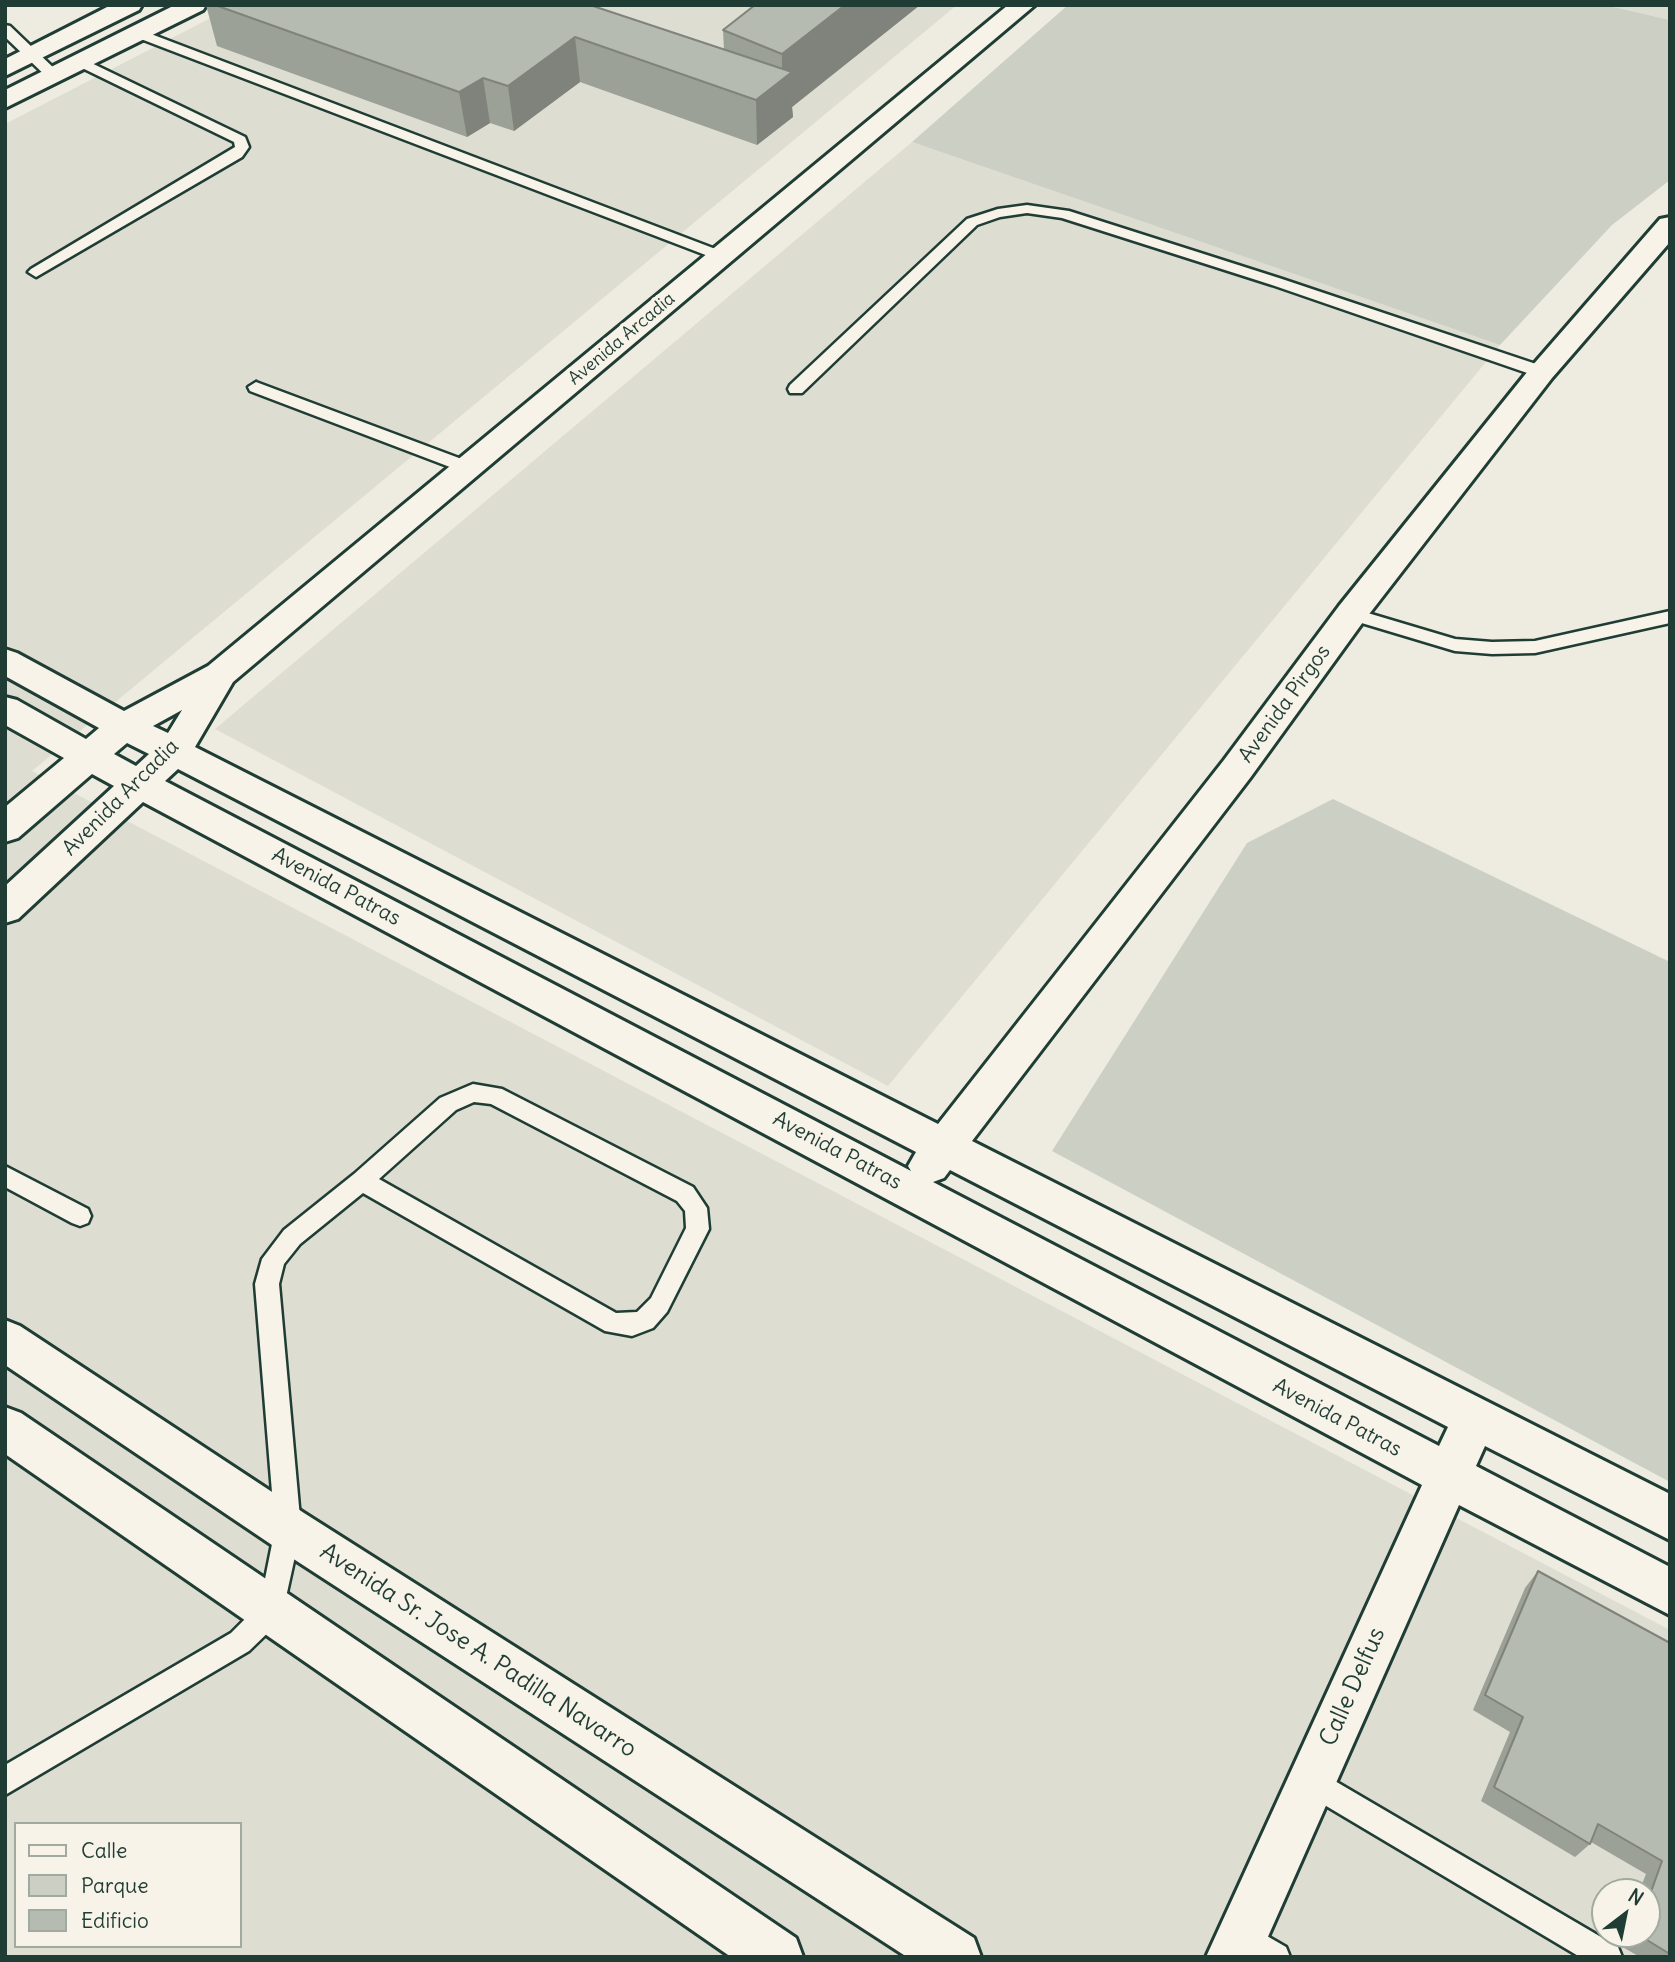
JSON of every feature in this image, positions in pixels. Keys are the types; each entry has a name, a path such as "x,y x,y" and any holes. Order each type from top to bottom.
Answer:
{"street":[{"path":"5,69 130,5"},
{"path":"5,100 194,5"},
{"name":"Avenida Arcadia","path":"5,828 124,726 220,674 1023,5"},
{"name":"Avenida Pirgos","path":"911,1191 1237,769 1351,614 1542,372 1670,225"},
{"path":"5,661 124,726 1670,1518"},
{"name":"Avenida Arcadia","path":"5,909 175,751 220,674"},
{"name":"Avenida Patras","path":"5,709 139,784 1670,1592"},
{"name":"Avenida Sr. Jose A. Padilla Navarro","path":"5,1340 288,1529 955,1957"},
{"name":"Calle Delfus","path":"1250,1949 1311,1781 1475,1418"},
{"path":"5,1428 777,1957"}],"lane":[{"path":"5,29 54,76"},
{"path":"138,33 721,256"},
{"path":"36,272 237,154 242,147 240,140 82,62"},
{"path":"796,389 972,222 998,213 1027,209 1064,214 1277,282 1542,372"},
{"path":"256,387 469,468"},
{"path":"1351,614 1455,645 1492,648 1535,647 1670,617"},
{"path":"5,1781 240,1642 272,1611 288,1529 267,1284 274,1259 292,1237 362,1181 449,1104 472,1093 494,1095 685,1194 696,1208 698,1228 659,1305 645,1320 632,1325 613,1323 362,1181"},
{"path":"5,1176 80,1216"},
{"path":"1311,1781 1608,1957"}],"shaded area":[{"path":"236,5 957,5 32,771 1670,1630 1670,1957 5,1957 5,124"},
{"path":"1605,5 1670,5 1670,20"},
{"path":"912,142 1500,345 888,1086 215,729"}],"green space":[{"path":"1068,5 1605,5 1670,20 1670,180 1612,225 1500,345 912,142"},
{"path":"1333,799 1670,962 1670,1482 1052,1151 1247,843"}],"building":[{"path":"215,5 590,5 792,72 756,100 575,37 508,86 483,78 459,92"},
{"path":"755,5 845,5 782,54 723,30"},
{"path":"1538,1571 1670,1643 1670,1954 1660,1948 1661,1878 1656,1878 1662,1861 1598,1824 1590,1844 1494,1787 1523,1717 1485,1695"}]}
